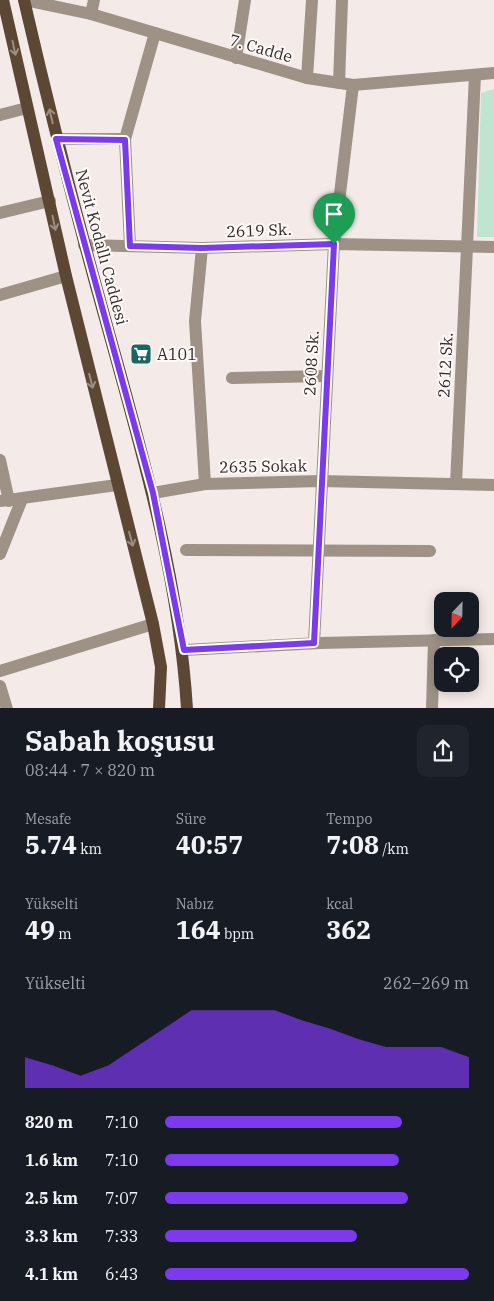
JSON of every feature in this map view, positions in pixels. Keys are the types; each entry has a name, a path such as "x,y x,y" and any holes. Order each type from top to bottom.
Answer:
{"main road":[{"name":"Nevit Kodallı Caddesi","path":"24,0 56,139 153,493 184,650 187,708"},
{"path":"3,3 66,276 153,624 161,667 159,708"}],"street":[{"name":"7. Cadde","path":"24,0 91,14 307,78 339,83 353,85 494,73"},
{"path":"91,14 94,0"},
{"path":"236,58 245,0"},
{"path":"307,78 312,0"},
{"path":"339,83 342,0"},
{"path":"130,246 125,140 155,33"},
{"name":"2612 Sk.","path":"456,484 468,247 474,75"},
{"name":"2608 Sk.","path":"314,643 334,244 353,85"},
{"path":"0,115 27,108"},
{"path":"56,139 125,140"},
{"path":"0,213 50,201"},
{"name":"2619 Sk.","path":"84,245 202,248 334,244 494,247"},
{"path":"202,248 195,321 204,484"},
{"path":"0,295 66,276"},
{"path":"232,378 327,376"},
{"path":"0,460 4,501 117,485"},
{"name":"2635 Sokak","path":"153,493 204,484 321,481 494,485"},
{"path":"0,554 22,499"},
{"path":"186,550 430,551"},
{"path":"0,670 153,624"},
{"path":"184,650 314,643 494,639"},
{"path":"432,708 434,640"},
{"path":"0,686 7,708"}],"green space":[{"path":"494,89 494,237 477,237 481,93"}],"place":[{"name":"A101","path":"141,354"}],"route":[{"path":"56,139 125,140 130,246 202,248 334,244 314,643 184,650 153,493 56,139"}]}
